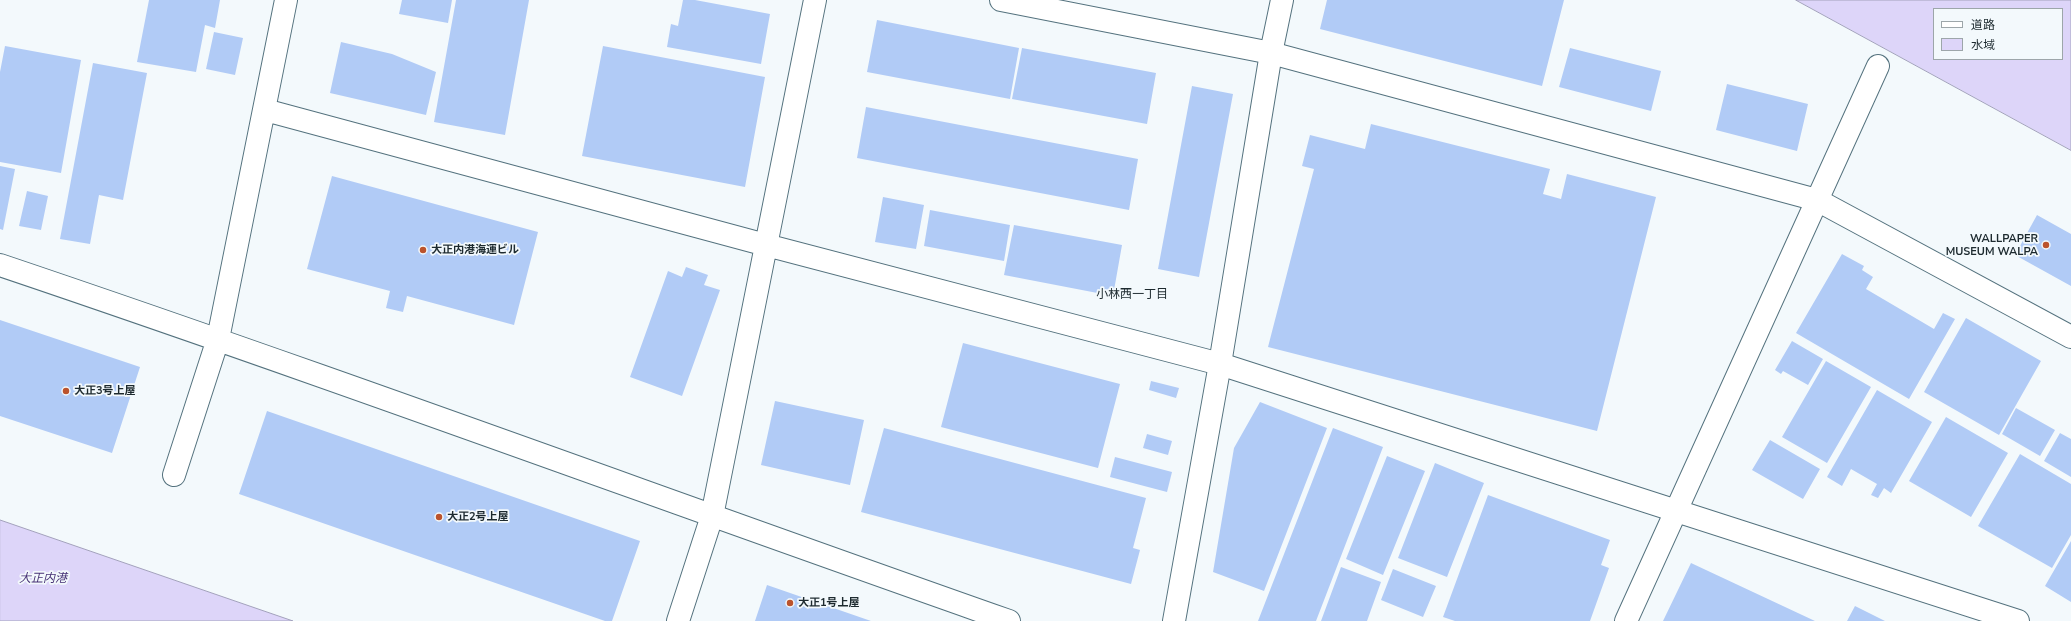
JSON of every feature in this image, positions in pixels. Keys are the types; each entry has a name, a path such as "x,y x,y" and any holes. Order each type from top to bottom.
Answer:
{"street":[{"path":"174,475 218,338 286,0"},
{"path":"678,621 712,516 815,0"},
{"path":"1001,0 1271,53 1817,200 2071,337"},
{"path":"1174,621 1220,364 1271,53 1282,0"},
{"path":"1626,621 1878,66"},
{"path":"264,110 766,245 1220,364 2018,621"},
{"path":"0,265 218,338 997,619"}],"water":[{"path":"1796,0 2071,0 2071,150"},
{"name":"大正内港","path":"0,520 293,621 0,621"}],"building":[{"path":"149,0 220,0 215,28 205,25 196,72 137,62"},
{"path":"402,0 452,0 448,23 399,14"},
{"path":"456,0 529,0 505,135 434,122"},
{"path":"683,0 695,0 770,14 761,64 667,47 671,24 678,26"},
{"path":"1327,0 1564,0 1542,86 1320,29"},
{"path":"877,20 1019,48 1010,99 867,72"},
{"path":"214,32 243,38 235,75 206,69"},
{"path":"341,42 392,54 436,72 426,115 330,93"},
{"path":"5,46 81,60 61,173 0,162 0,72"},
{"path":"603,46 765,77 745,187 582,156"},
{"path":"1022,48 1156,73 1147,124 1012,99"},
{"path":"1570,48 1661,71 1651,111 1559,87"},
{"path":"93,63 147,73 123,200 99,195 90,244 60,239"},
{"path":"1727,84 1808,104 1797,151 1716,130"},
{"path":"1192,86 1233,94 1199,277 1158,269"},
{"path":"866,107 1138,159 1129,210 857,158"},
{"path":"1371,124 1550,169 1543,194 1561,199 1567,174 1656,197 1597,431 1268,347 1314,169 1302,166 1310,135 1365,149"},
{"path":"0,166 15,169 3,230 0,229"},
{"name":"大正内港海運ビル","path":"332,176 538,232 514,325 407,296 403,312 386,308 390,291 307,269"},
{"path":"27,191 48,196 41,230 19,226"},
{"path":"883,197 924,205 916,249 875,242"},
{"path":"930,210 1010,225 1004,261 924,246"},
{"name":"WALLPAPER MUSEUM WALPA","path":"2037,215 2071,234 2071,286 2015,255"},
{"path":"1014,225 1122,245 1113,296 1004,275"},
{"path":"1842,254 1864,266 1862,270 1873,277 1866,289 1934,329 1943,313 1955,319 1909,399 1796,333"},
{"path":"686,267 708,275 704,285 720,290 682,396 630,377 668,271 682,277"},
{"path":"1966,318 2041,361 1999,435 1924,392"},
{"name":"大正3号上屋","path":"0,320 140,367 112,453 0,416"},
{"path":"1792,341 1823,359 1808,385 1783,371 1781,374 1775,370"},
{"path":"963,343 1120,384 1098,468 941,427"},
{"path":"1826,361 1871,387 1827,463 1782,437"},
{"path":"1151,381 1179,388 1176,398 1149,390"},
{"path":"1877,390 1932,422 1891,493 1884,488 1878,498 1871,495 1877,484 1851,469 1842,486 1827,477"},
{"path":"775,401 864,420 850,485 761,465"},
{"path":"1260,402 1327,428 1264,591 1213,572 1234,448"},
{"path":"2016,408 2055,430 2040,456 2002,434"},
{"name":"大正2号上屋","path":"267,411 640,541 612,621 605,621 239,494"},
{"path":"1946,417 2008,453 1971,517 1909,481"},
{"path":"884,428 1146,498 1133,548 1140,550 1131,584 861,512"},
{"path":"1333,428 1383,447 1316,621 1258,621"},
{"path":"2060,433 2071,439 2071,477 2044,461"},
{"path":"1147,434 1172,441 1168,455 1143,448"},
{"path":"1770,440 1820,469 1803,499 1752,470"},
{"path":"2020,454 2071,484 2071,535 2052,568 1978,526"},
{"path":"1387,456 1425,471 1383,575 1346,559"},
{"path":"1115,457 1172,472 1167,492 1110,477"},
{"path":"1435,463 1484,483 1447,577 1398,558"},
{"path":"1488,495 1610,540 1601,565 1609,568 1590,621 1455,621 1443,617"},
{"path":"2071,541 2071,602 2045,586"},
{"path":"1691,563 1815,621 1663,621"},
{"path":"1341,567 1381,582 1367,621 1321,621"},
{"path":"1393,569 1436,586 1423,617 1381,600"},
{"name":"大正1号上屋","path":"767,585 871,621 755,621"},
{"path":"1855,606 1885,621 1847,621"}],"place":[{"name":"WALLPAPER MUSEUM WALPA","path":"2046,245"},
{"name":"大正内港海運ビル","path":"423,250"},
{"name":"大正3号上屋","path":"66,391"},
{"name":"大正2号上屋","path":"439,517"},
{"name":"大正1号上屋","path":"790,603"}],"district":[{"name":"小林西一丁目","path":"1132,295"}]}
